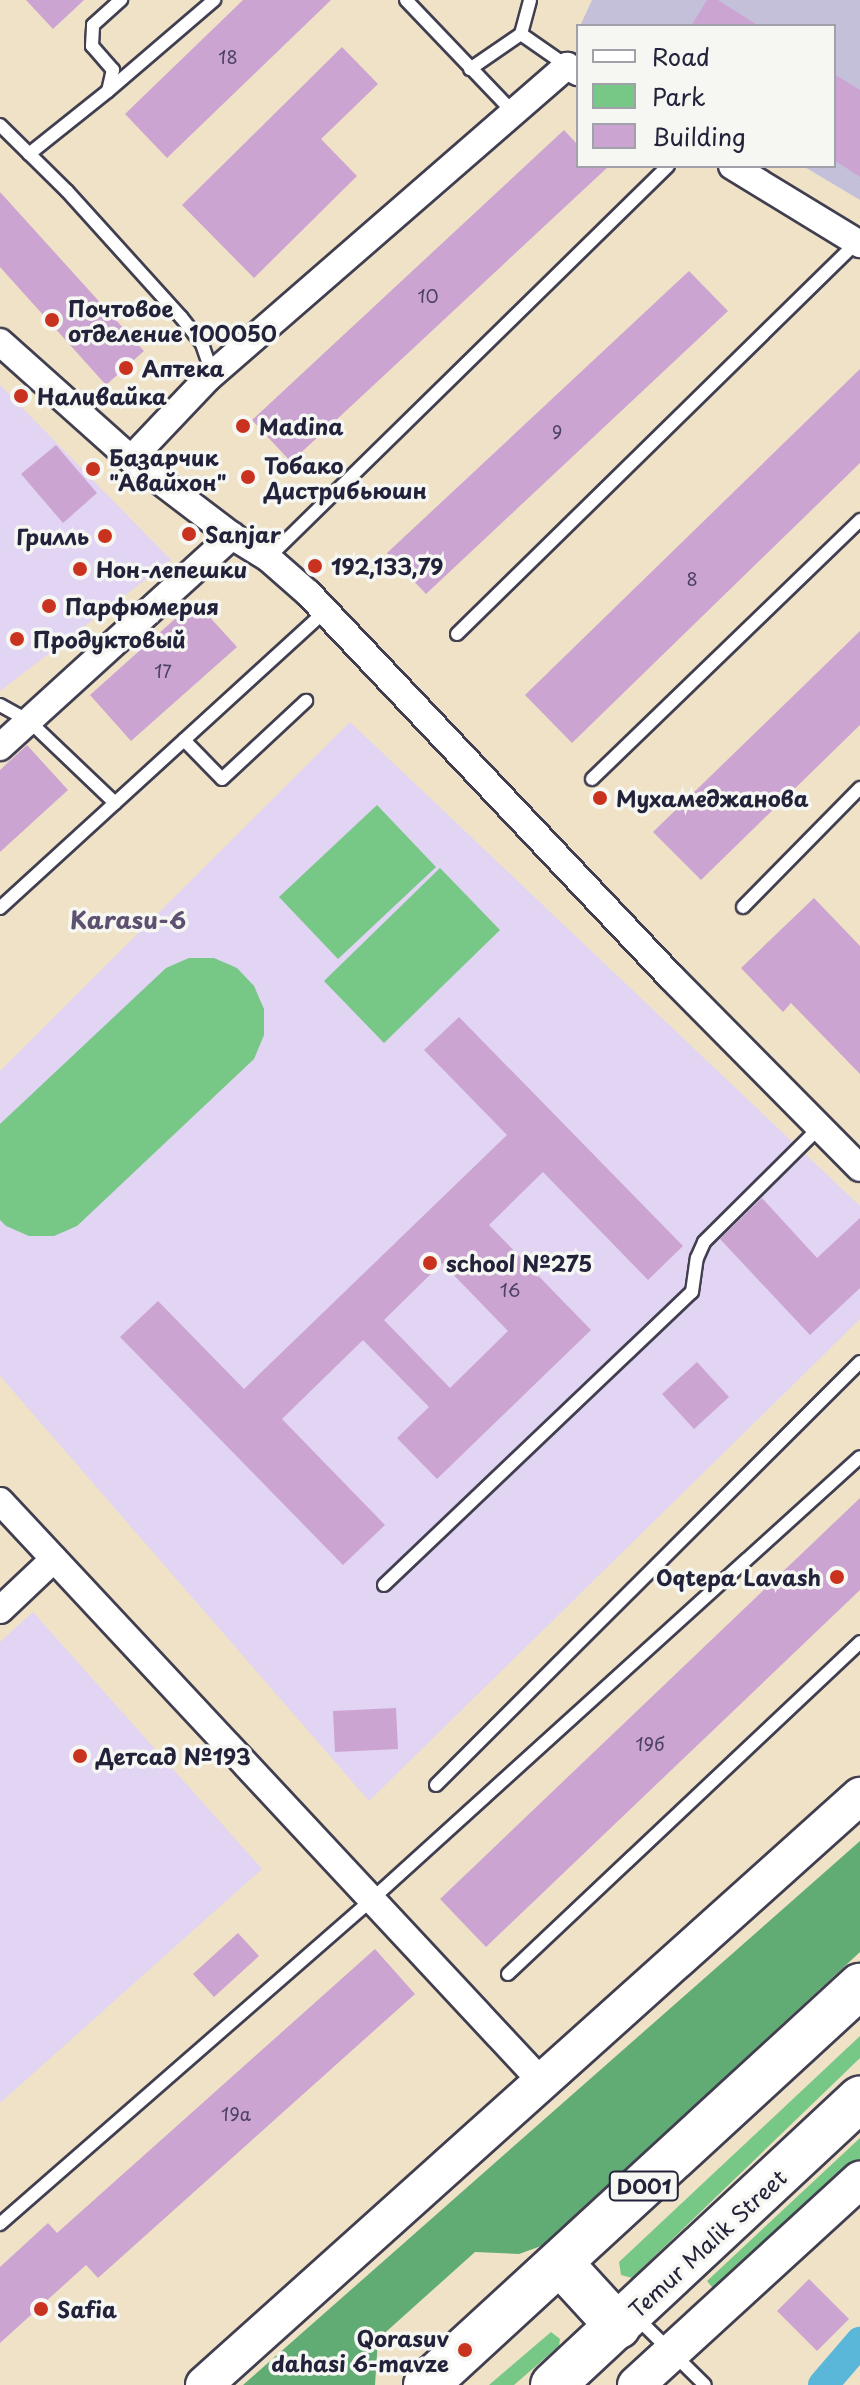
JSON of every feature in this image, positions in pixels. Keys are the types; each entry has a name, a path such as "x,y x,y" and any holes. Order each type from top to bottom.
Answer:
{"highway":[{"name":"D001","path":"426,2385 860,1986"},
{"name":"Temur Malik Street","path":"553,2385 860,2099"},
{"path":"560,2263 625,2319"}],"street":[{"path":"131,459 208,378 514,113 573,69"},
{"path":"735,168 858,243"},
{"path":"0,342 131,459 232,536 268,558 325,611 860,1168"},
{"path":"0,747 232,536"},
{"path":"0,1501 542,2082"},
{"path":"0,1610 54,1559"},
{"path":"204,2385 860,1796"},
{"path":"636,2385 860,2180"}],"lane":[{"path":"108,91 113,70 92,46 93,25 121,0"},
{"path":"29,154 214,0"},
{"path":"406,0 514,113"},
{"path":"470,69 521,34 530,0"},
{"path":"521,34 573,69"},
{"path":"0,125 181,317 202,344 208,361 208,378"},
{"path":"268,558 666,168"},
{"path":"457,634 858,243"},
{"path":"592,779 860,520"},
{"path":"0,908 325,611"},
{"path":"184,740 222,779 306,701"},
{"path":"0,705 29,721 115,803"},
{"path":"743,907 860,788"},
{"path":"384,1585 692,1292 697,1258 704,1242 820,1127"},
{"path":"436,1785 860,1362"},
{"path":"0,2224 370,1901 860,1457"},
{"path":"508,1974 860,1642"},
{"path":"625,2319 672,2352 705,2385"}],"shaded area":[{"path":"592,0 860,0 860,200 806,168 836,168 836,24 581,24"},
{"path":"0,385 171,560 0,691"},
{"name":"school №275","path":"350,722 860,1206 860,1319 369,1801 0,1376 0,1071"},
{"name":"Детсад №193","path":"33,1612 262,1869 0,2103 0,1642"}],"green space":[{"path":"377,805 436,867 338,959 279,897"},
{"path":"440,868 500,930 384,1043 324,981"},
{"path":"189,958 214,958 237,968 254,986 264,1009 264,1035 254,1059 77,1226 54,1236 29,1236 6,1226 0,1220 0,1124 166,968"},
{"path":"860,1841 860,1952 544,2245 519,2254 475,2252 378,2339 375,2385 243,2385"},
{"path":"860,2036 860,2058 632,2278 621,2275 619,2262"},
{"path":"860,2138 860,2161 718,2294 707,2281"},
{"path":"551,2332 560,2339 559,2346 514,2385 489,2385"}],"building":[{"path":"26,0 84,0 53,29"},
{"path":"243,0 331,0 167,158 125,114"},
{"path":"707,0 718,0 756,24 692,24"},
{"path":"342,47 378,84 321,139 357,176 254,278 182,205"},
{"path":"836,75 860,90 860,177 836,161"},
{"path":"564,130 576,143 576,168 607,168 291,462 252,420"},
{"path":"0,192 144,351 106,385 0,267"},
{"path":"689,271 728,311 426,594 387,553"},
{"path":"860,369 860,463 572,743 525,695"},
{"path":"56,445 97,493 63,523 21,474"},
{"path":"195,601 237,647 131,741 90,695"},
{"path":"860,631 860,725 701,880 653,832"},
{"path":"27,745 68,790 0,852 0,770"},
{"path":"814,898 860,946 860,1074 791,1003 783,1012 741,968"},
{"path":"459,1017 683,1246 648,1280 543,1172 489,1225 591,1330 437,1479 397,1438 429,1407 363,1340 282,1419 385,1525 343,1565 120,1337 158,1301 244,1389 507,1135 424,1050","holes":["442,1263 508,1331 450,1388 384,1320"]},
{"path":"762,1198 817,1258 860,1218 860,1288 810,1335 720,1239"},
{"path":"697,1362 729,1397 694,1429 662,1394"},
{"path":"860,1498 860,1590 486,1947 440,1899"},
{"path":"396,1708 398,1749 335,1752 333,1711"},
{"path":"238,1933 259,1956 214,1997 193,1974"},
{"path":"375,1949 415,1994 98,2278 86,2265 0,2343 0,2267 48,2223 57,2233"},
{"path":"809,2279 849,2319 817,2351 777,2311"}],"waterway":[{"path":"823,2385 860,2342"}],"place":[{"name":"Почтовое отделение 100050","path":"52,320"},
{"name":"Аптека","path":"126,368"},
{"name":"Наливайка","path":"21,396"},
{"name":"Madina","path":"243,426"},
{"name":"Базарчик \"Авайхон\"","path":"93,469"},
{"name":"Тобако Дистрибьюшн","path":"248,477"},
{"name":"Sanjar","path":"189,534"},
{"name":"Грилль","path":"105,536"},
{"name":"192,133,79","path":"315,566"},
{"name":"Нон-лепешки","path":"80,569"},
{"name":"Парфюмерия","path":"49,606"},
{"name":"Продуктовый","path":"17,639"},
{"name":"Мухамеджанова","path":"600,798"},
{"name":"school №275","path":"430,1263"},
{"name":"Oqtepa Lavash","path":"837,1577"},
{"name":"Детсад №193","path":"80,1756"},
{"name":"Safia","path":"41,2309"},
{"name":"Qorasuv dahasi 6-mavze","path":"465,2350"}],"district":[{"name":"Karasu-6","path":"128,920"}]}
